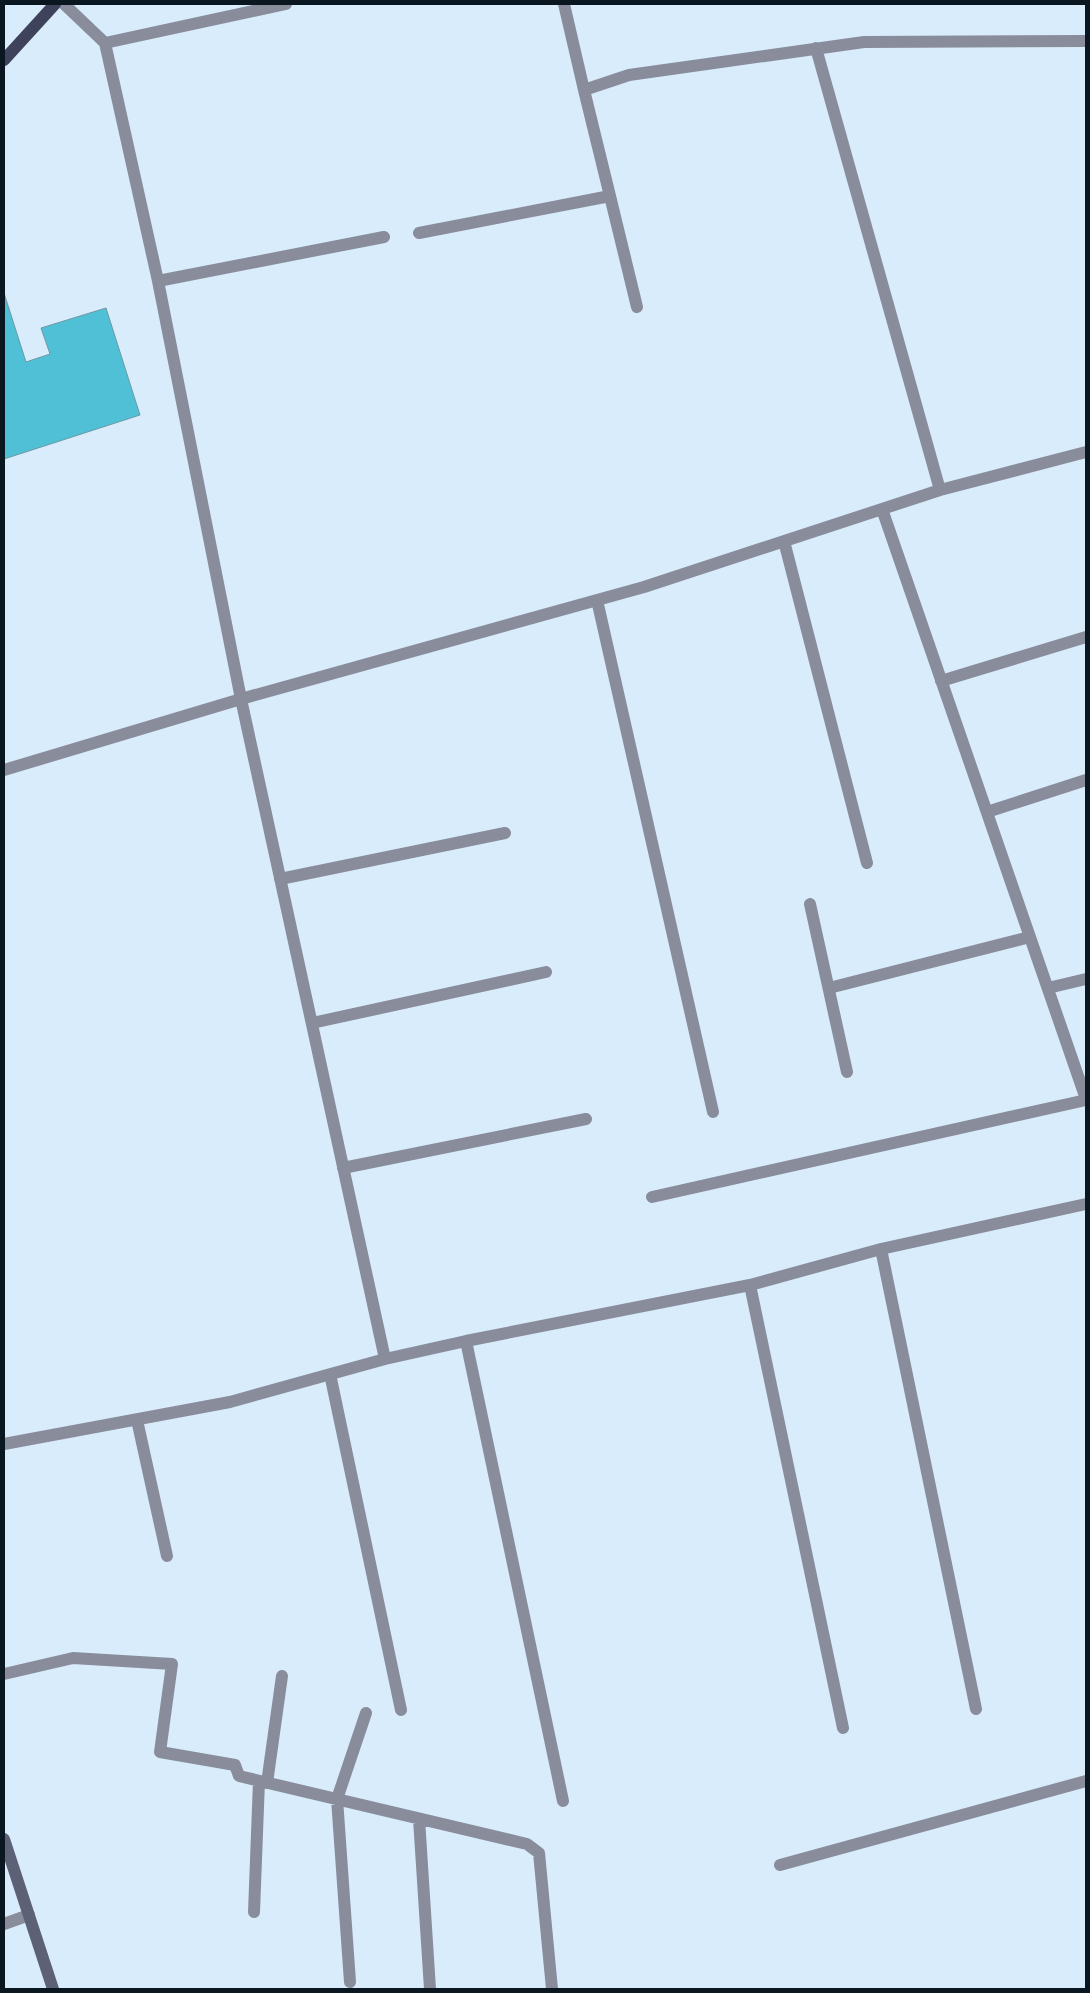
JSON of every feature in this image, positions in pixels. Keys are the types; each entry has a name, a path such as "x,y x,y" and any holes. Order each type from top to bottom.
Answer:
{"main road":[{"path":"4,60 55,4"}],"street":[{"path":"64,4 105,43 158,282 241,699 385,1359"},
{"path":"105,43 286,4"},
{"path":"564,4 637,307"},
{"path":"584,90 629,75 864,42 1086,41"},
{"path":"816,48 940,490"},
{"path":"420,232 610,196"},
{"path":"158,282 384,237"},
{"path":"4,770 241,699 644,587 940,490 1086,452"},
{"path":"652,1198 1086,1100 882,509"},
{"path":"784,541 867,863"},
{"path":"597,600 713,1112"},
{"path":"941,681 1086,637"},
{"path":"987,812 1086,780"},
{"path":"280,879 505,833"},
{"path":"810,904 847,1072"},
{"path":"829,988 1030,937"},
{"path":"312,1023 546,972"},
{"path":"1048,988 1086,979"},
{"path":"343,1168 586,1119"},
{"path":"4,1444 230,1402 385,1359 466,1341 750,1285 882,1249 1086,1204"},
{"path":"882,1249 976,1709"},
{"path":"750,1285 843,1728"},
{"path":"466,1341 562,1801"},
{"path":"330,1374 401,1710"},
{"path":"137,1420 167,1556"},
{"path":"4,1674 73,1658 172,1664 160,1752 235,1765 239,1776 526,1844 539,1853 552,1989"},
{"path":"254,1912 263,1782 282,1676"},
{"path":"350,1982 337,1800 366,1713"},
{"path":"780,1865 1086,1781"},
{"path":"419,1819 430,1989"},
{"path":"4,1839 53,1989"},
{"path":"4,1924 29,1915"}],"building":[{"path":"4,293 26,362 50,354 41,328 106,308 140,415 4,459"}]}
